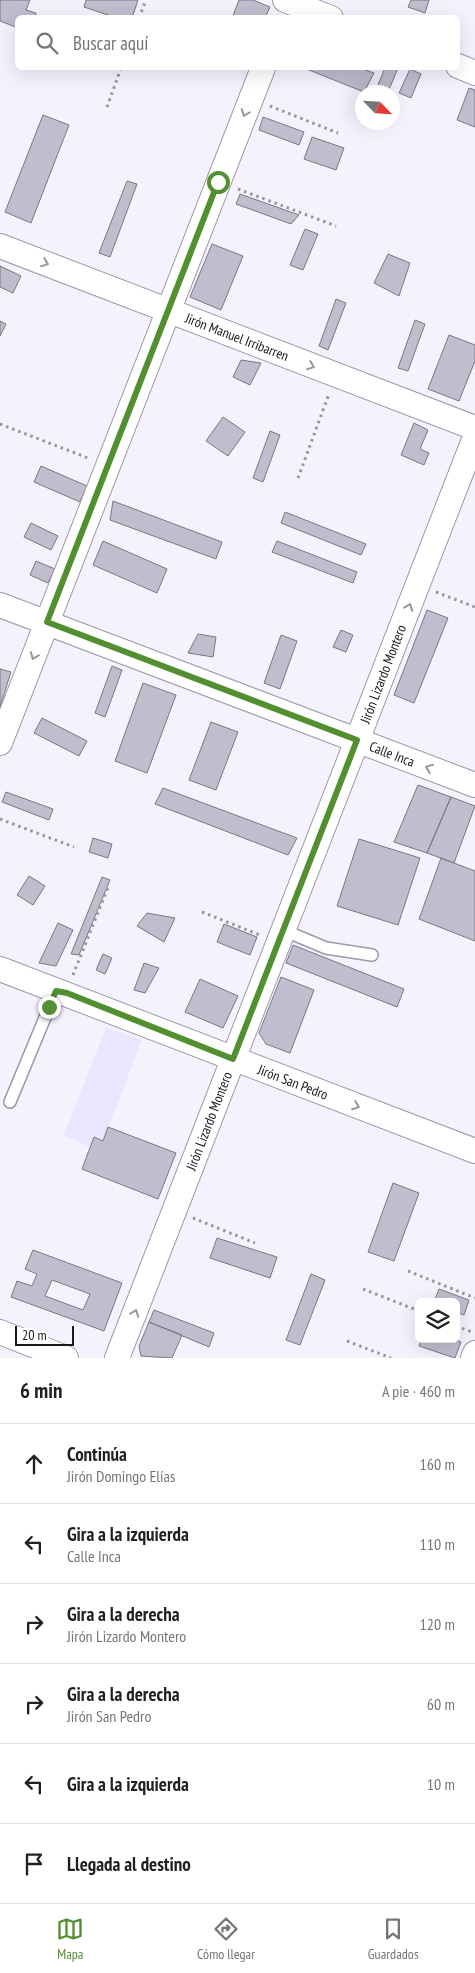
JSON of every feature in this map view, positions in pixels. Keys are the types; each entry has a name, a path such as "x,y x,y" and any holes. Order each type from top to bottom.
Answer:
{"street":[{"path":"286,5 321,15"},
{"path":"460,67 475,73"},
{"path":"0,743 262,70"},
{"name":"Jirón Manuel Irribarren","path":"0,246 475,428"},
{"name":"Jirón Lizardo Montero","path":"117,1358 475,437"},
{"name":"Calle Inca","path":"0,605 475,785"},
{"name":"Jirón San Pedro","path":"0,969 475,1152"},
{"path":"0,1332 66,1358"},
{"path":"473,1358 475,1352"}],"lane":[{"path":"281,936 326,948 372,955"},
{"path":"10,1102 61,992"}],"path":[{"path":"140,15 146,0"},
{"path":"107,107 120,70"},
{"path":"250,99 338,133"},
{"path":"218,182 336,226"},
{"path":"298,478 336,375"},
{"path":"0,424 108,466"},
{"path":"418,586 475,607"},
{"path":"0,819 74,847"},
{"path":"61,992 109,885"},
{"path":"202,912 281,936"},
{"path":"174,1211 255,1243"},
{"path":"408,1271 475,1298"},
{"path":"363,1288 415,1309"},
{"path":"460,1327 475,1333"},
{"path":"347,1341 391,1358"}],"shaded area":[{"path":"106,1027 142,1040 103,1141 94,1137 90,1147 64,1135"}],"building":[{"path":"0,0 30,0 26,10 36,13 36,15 15,15 15,27 0,21"},
{"path":"86,0 138,0 133,15 108,15 84,7"},
{"path":"239,0 253,0 270,7 266,15 233,15"},
{"path":"411,0 429,0 425,13 408,7"},
{"path":"309,70 366,70 374,73 368,85 355,85 355,88"},
{"path":"384,70 397,70 391,85 378,85"},
{"path":"410,70 421,74 411,98 400,93"},
{"path":"469,88 475,90 475,127 457,120"},
{"path":"43,115 69,125 31,223 5,212"},
{"path":"263,117 304,132 299,145 259,130"},
{"path":"312,137 344,148 336,170 304,159"},
{"path":"127,181 137,184 110,257 99,253"},
{"path":"240,194 299,215 291,224 236,204"},
{"path":"305,229 318,234 303,270 290,265"},
{"path":"212,244 243,256 221,310 190,297"},
{"path":"388,254 410,263 399,296 374,283"},
{"path":"0,266 21,276 13,293 0,287"},
{"path":"336,299 346,303 328,350 319,346"},
{"path":"415,320 425,324 408,371 398,368"},
{"path":"0,321 6,324 0,336"},
{"path":"449,335 475,345 475,361 459,401 428,389"},
{"path":"241,360 261,363 250,385 233,377"},
{"path":"223,417 245,432 228,456 206,441"},
{"path":"414,423 428,430 420,449 429,453 424,465 401,455"},
{"path":"270,431 280,435 263,482 253,478"},
{"path":"41,466 87,486 80,502 34,482"},
{"path":"113,501 222,542 216,559 110,520"},
{"path":"285,512 366,544 361,555 281,523"},
{"path":"31,523 58,536 51,550 24,537"},
{"path":"103,541 167,569 157,593 93,565"},
{"path":"277,541 357,572 353,583 272,552"},
{"path":"36,561 55,569 48,583 30,575"},
{"path":"427,610 448,618 414,703 394,695"},
{"path":"341,630 353,635 346,652 333,647"},
{"path":"198,634 216,637 213,657 188,653"},
{"path":"281,635 297,641 280,689 264,683"},
{"path":"112,666 122,670 105,717 95,713"},
{"path":"0,669 11,672 0,707"},
{"path":"143,683 176,695 147,773 115,761"},
{"path":"42,718 87,741 79,756 34,733"},
{"path":"211,722 238,732 216,790 189,780"},
{"path":"418,785 451,797 427,853 394,842"},
{"path":"163,788 297,838 288,855 155,804"},
{"path":"6,792 53,809 49,820 2,802"},
{"path":"451,797 475,806 454,863 427,853"},
{"path":"93,838 112,844 108,858 89,852"},
{"path":"359,839 420,858 398,925 337,906"},
{"path":"441,858 475,871 475,941 419,919"},
{"path":"29,876 45,886 33,905 17,895"},
{"path":"102,877 110,880 79,955 71,954"},
{"path":"147,913 175,918 164,942 137,926"},
{"path":"58,923 73,930 56,966 39,963"},
{"path":"224,924 257,937 250,955 217,942"},
{"path":"293,945 404,989 397,1007 286,963"},
{"path":"103,954 112,958 105,974 96,970"},
{"path":"144,963 159,968 145,993 134,990"},
{"path":"281,977 314,990 290,1053 266,1044 259,1033"},
{"path":"200,979 238,996 223,1028 185,1012"},
{"path":"108,1127 176,1153 158,1199 82,1169 94,1137 103,1141"},
{"path":"393,1183 419,1193 394,1261 368,1252"},
{"path":"217,1238 277,1257 270,1278 210,1258"},
{"path":"33,1250 122,1283 104,1331 11,1297 17,1281 32,1286 37,1274 25,1269","holes":["52,1280 90,1294 83,1310 45,1296"]},
{"path":"311,1274 325,1280 300,1345 286,1340"},
{"path":"439,1289 469,1300 464,1315 460,1314 460,1298 436,1298"},
{"path":"154,1310 214,1333 209,1347 149,1322"},
{"path":"149,1322 182,1335 172,1358 141,1356 139,1346"},
{"path":"461,1342 455,1358 419,1346 420,1343"}],"route":[{"path":"49,1007 56,991 67,993 233,1059 357,740 47,622 218,182"}]}
